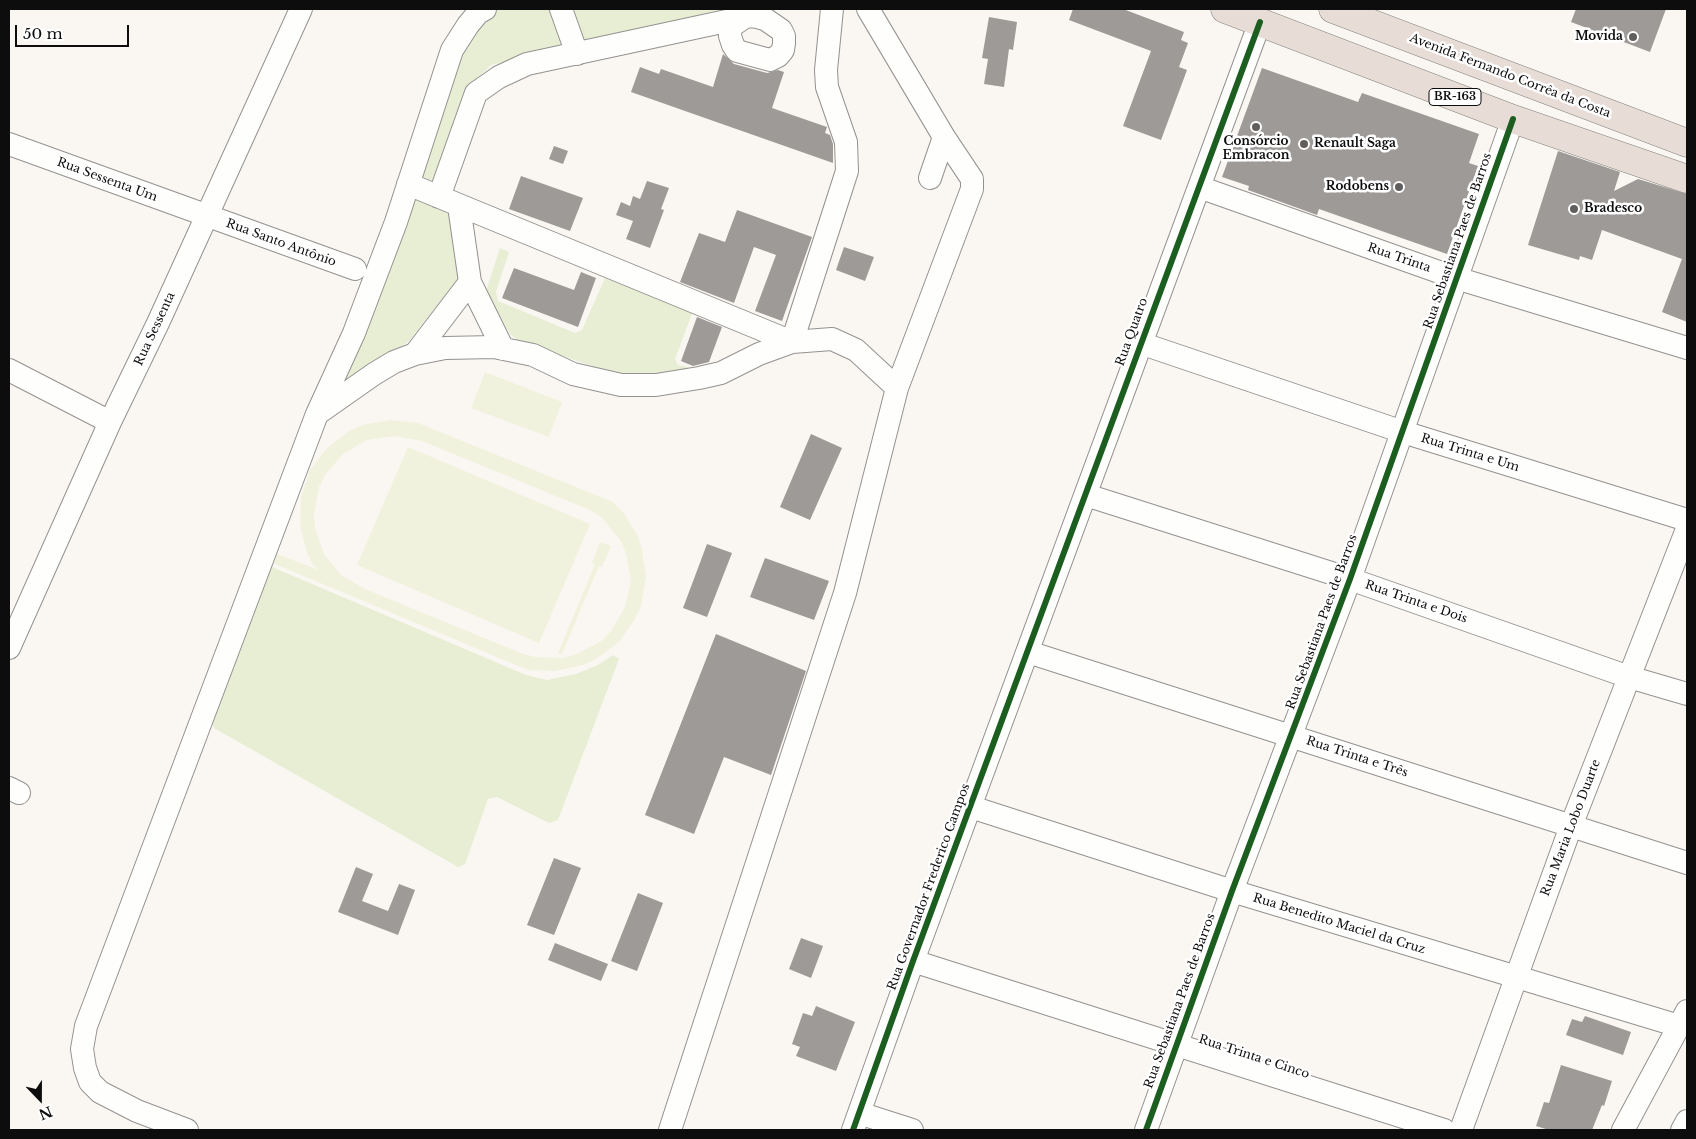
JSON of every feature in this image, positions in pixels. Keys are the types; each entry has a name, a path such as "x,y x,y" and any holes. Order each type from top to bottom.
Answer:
{"highway":[{"name":"BR-163","path":"1225,9 1513,119 1687,179"},
{"name":"Avenida Fernando Corrêa da Costa","path":"1334,9 1687,143"}],"street":[{"name":"Rua Sessenta","path":"9,648 110,422 158,323 300,9"},
{"path":"187,1130 137,1112 100,1092 90,1082 85,1068 82,1049 86,1026 318,414 354,333 408,184 452,50 468,25 478,13 485,9"},
{"path":"561,9 577,54"},
{"path":"792,342 847,171 846,142 827,87 826,70 832,9"},
{"path":"670,1130 845,593 897,388 972,189 972,179 944,137 868,9"},
{"path":"503,349 470,282 449,202 476,93 499,77 527,64 759,15"},
{"name":"Rua Quatro","path":"1028,652 1140,343 1260,22"},
{"name":"Rua Sebastiana Paes de Barros","path":"1146,1130 1232,891 1404,432 1456,278 1513,119"},
{"path":"930,178 944,137"},
{"name":"Rua Sessenta Um","path":"9,144 206,216"},
{"path":"408,184 792,342"},
{"name":"Rua Trinta","path":"1199,188 1456,278 1687,348"},
{"name":"Rua Santo Antônio","path":"206,216 355,269"},
{"path":"415,354 470,282"},
{"path":"318,414 394,362 415,354 445,348 494,347 533,355 573,374 621,385 656,385 721,373 759,354 792,342 832,339 856,350 897,388"},
{"name":"Rua Trinta e Um","path":"1140,343 1404,432 1687,520"},
{"path":"9,370 110,422"},
{"name":"Rua Trinta e Dois","path":"1086,495 1350,579 1629,677 1687,694"},
{"name":"Rua Maria Lobo Duarte","path":"1461,1130 1571,826 1687,529"},
{"name":"Rua Trinta e Três","path":"1028,652 1687,863"},
{"name":"Rua Governador Frederico Campos","path":"856,1122 913,961 1028,652"},
{"name":"Rua Benedito Maciel da Cruz","path":"971,807 1232,891 1516,978 1683,1018"},
{"name":"Rua Trinta e Cinco","path":"913,961 1444,1130"},
{"path":"1632,1127 1683,1018"},
{"path":"1682,1130 1687,1121"},
{"path":"856,1122 912,1130"}],"green space":[{"path":"498,9 723,9 491,65 469,86 436,187 417,179 460,56 473,32"},
{"path":"412,194 452,210 460,276 409,341 340,392"},
{"path":"500,248 509,252 496,292 498,301 575,333 582,330 605,278 693,311 675,359 678,365 692,368 673,374 617,374 520,342 510,334 490,298 487,288"},
{"path":"485,372 562,402 549,437 471,408"},
{"path":"390,420 418,423 613,502 623,512 638,536 646,577 641,606 635,619 619,642 596,659 583,665 555,671 528,670 270,562 274,553 319,570 313,565 307,553 300,525 301,497 310,470 327,448 349,431 362,425","holes":["395,436 422,441 592,511 603,519 621,541 626,554 631,581 625,607 611,631 601,641 577,654 564,658 536,657 523,654 365,589 341,575 324,554 315,528 314,514 319,487 325,475 343,454 367,440"]},
{"path":"408,447 590,524 539,643 357,565"},
{"path":"600,542 611,546 602,567 599,566 562,654 558,653 595,564 592,563"},
{"path":"272,567 526,675 547,680 576,674 598,665 613,655 619,659 558,820 549,823 497,797 488,799 465,864 458,867 214,728 212,722 267,569"}],"building":[{"path":"1073,9 1123,9 1184,32 1181,40 1188,43 1179,67 1187,70 1161,140 1123,126 1151,51 1069,20"},
{"name":"Movida","path":"1576,9 1666,9 1650,52 1571,22"},
{"path":"989,17 1017,22 1013,50 1009,49 1004,87 984,84 988,59 982,58"},
{"path":"723,54 734,64 767,73 778,70 784,72 772,108 827,127 825,133 830,135 833,144 833,163 631,92 640,67 659,74 661,69 713,87"},
{"path":"1262,68 1358,102 1362,93 1479,134 1469,163 1478,166 1447,254 1319,209 1317,215 1248,190 1249,186 1222,177"},
{"path":"554,146 568,151 563,164 549,159"},
{"path":"1558,151 1620,172 1614,191 1638,179 1687,194 1687,322 1662,312 1682,259 1602,230 1592,260 1580,256 1579,260 1528,245"},
{"path":"521,176 583,198 570,231 509,209"},
{"path":"647,181 669,188 661,209 664,210 650,248 626,239 633,221 616,215 621,202 630,206 633,196 640,199"},
{"path":"737,210 812,237 782,321 755,311 776,255 754,247 734,303 680,282 699,233 725,242"},
{"path":"844,247 874,257 865,281 836,270"},
{"path":"514,268 574,290 581,272 596,278 578,327 502,298"},
{"path":"697,317 722,327 709,362 693,366 681,361"},
{"path":"811,434 842,448 810,520 780,507"},
{"path":"707,544 732,553 707,617 683,608"},
{"path":"765,558 829,581 814,620 750,597"},
{"path":"716,634 806,671 771,775 724,757 694,834 645,815"},
{"path":"554,858 581,868 554,935 527,925"},
{"path":"356,867 373,874 362,901 388,911 399,884 415,890 398,935 338,912"},
{"path":"638,893 663,903 637,971 611,961"},
{"path":"801,938 823,946 811,978 789,969"},
{"path":"555,943 608,964 601,981 548,960"},
{"path":"816,1006 855,1022 836,1071 796,1056 800,1047 792,1044 803,1013 812,1016"},
{"path":"1585,1016 1631,1032 1623,1055 1566,1035 1572,1019 1582,1022"},
{"path":"1561,1065 1612,1081 1604,1106 1602,1105 1592,1130 1549,1130 1536,1126 1544,1102 1549,1103"}],"cycle path":[{"path":"853,1130 913,961 1260,22"},
{"path":"1146,1130 1232,891 1350,579 1513,119"}],"place":[{"name":"Movida","path":"1633,37"},
{"name":"Consórcio Embracon","path":"1256,127"},
{"name":"Renault Saga","path":"1304,144"},
{"name":"Rodobens","path":"1399,187"},
{"name":"Bradesco","path":"1574,209"}]}
